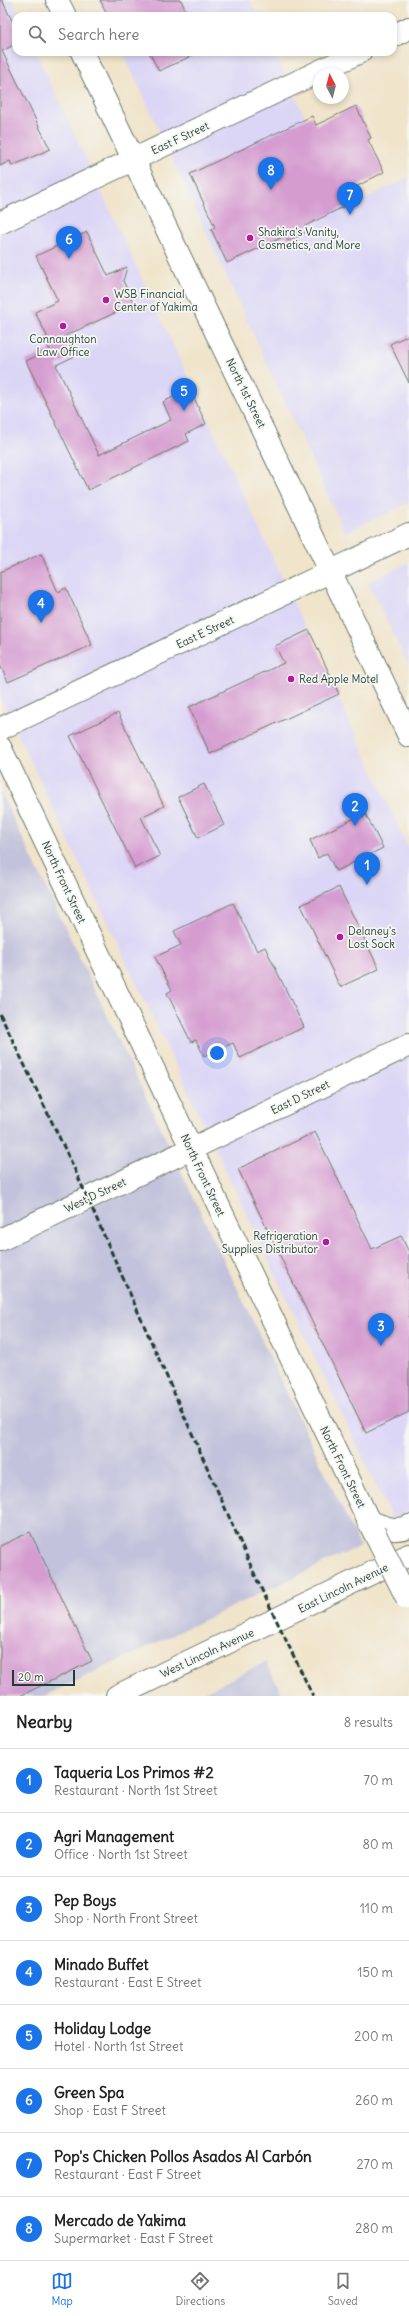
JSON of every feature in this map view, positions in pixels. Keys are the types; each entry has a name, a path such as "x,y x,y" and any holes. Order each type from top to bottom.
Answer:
{"street":[{"path":"57,0 63,12"},
{"path":"397,34 409,28"},
{"name":"North 1st Street","path":"84,56 409,736"},
{"name":"East F Street","path":"0,223 352,56"},
{"name":"East E Street","path":"0,729 409,534"},
{"name":"North Front Street","path":"0,747 371,1527 408,1599"},
{"name":"East D Street","path":"191,1150 409,1045"},
{"name":"West D Street","path":"0,1240 191,1150"},
{"path":"371,1527 402,1530 409,1526"},
{"name":"East Lincoln Avenue","path":"276,1620 409,1555"},
{"name":"West Lincoln Avenue","path":"117,1696 276,1620"}],"shaded area":[{"path":"0,0 12,0 17,12 12,12 12,56 38,56 409,849 409,1511 392,1519 0,697"},
{"path":"99,0 250,0 255,12 105,12"},
{"path":"125,56 276,56 348,207 409,177 409,503 345,533"},
{"path":"409,562 409,667 368,582"},
{"path":"0,791 360,1546 44,1696 0,1696"},
{"path":"266,1662 283,1696 196,1696"}],"building":[{"path":"0,0 2,0 12,21 12,46 2,51 50,149 12,166 10,161 0,166"},
{"path":"100,0 181,0 186,12 106,12"},
{"path":"151,56 191,56 159,71"},
{"path":"356,106 371,138 368,140 384,172 348,191 353,202 305,226 308,231 288,241 285,236 227,263 211,229 215,227 190,174 312,116 316,125"},
{"path":"87,232 108,276 127,267 123,281 134,304 65,336 75,356 56,365 99,455 171,420 163,402 190,389 206,424 186,434 189,441 88,490 26,361 50,350 45,340 47,336 35,312 58,301 36,256"},
{"path":"409,335 409,383 390,344"},
{"path":"41,554 58,592 66,588 92,645 8,682 0,665 0,572"},
{"name":"Red Apple Motel","path":"309,630 339,694 210,754 189,707 284,663 275,646"},
{"path":"118,713 164,806 141,817 160,856 135,868 70,736"},
{"path":"204,784 224,825 198,838 178,797"},
{"path":"365,813 383,848 336,871 327,853 318,858 310,840"},
{"name":"Delaney's Lost Sock","path":"339,887 379,969 340,987 301,905"},
{"path":"233,903 257,951 265,947 304,1027 240,1058 233,1043 204,1056 196,1040 191,1042 167,993 172,990 155,957 181,945 174,931"},
{"path":"315,1132 372,1249 401,1236 409,1252 409,1412 366,1433 238,1169"},
{"path":"30,1532 92,1661 20,1696 0,1696 0,1546"}],"railway":[{"path":"0,1014 75,1170 258,1582 313,1696"}],"place":[{"name":"Mercado de Yakima","path":"271,190"},
{"name":"Pop's Chicken Pollos Asados Al Carbón","path":"350,215"},
{"name":"Shakira's Vanity, Cosmetics, and More","path":"250,238"},
{"name":"Green Spa","path":"69,259"},
{"name":"WSB Financial Center of Yakima","path":"106,300"},
{"name":"Connaughton Law Office","path":"63,326"},
{"name":"Holiday Lodge","path":"184,411"},
{"name":"Minado Buffet","path":"41,623"},
{"name":"Red Apple Motel","path":"291,679"},
{"name":"Agri Management","path":"355,826"},
{"name":"Taqueria Los Primos #2","path":"367,885"},
{"name":"Delaney's Lost Sock","path":"340,937"},
{"name":"Refrigeration Supplies Distributor","path":"326,1242"},
{"name":"Pep Boys","path":"381,1346"}]}
